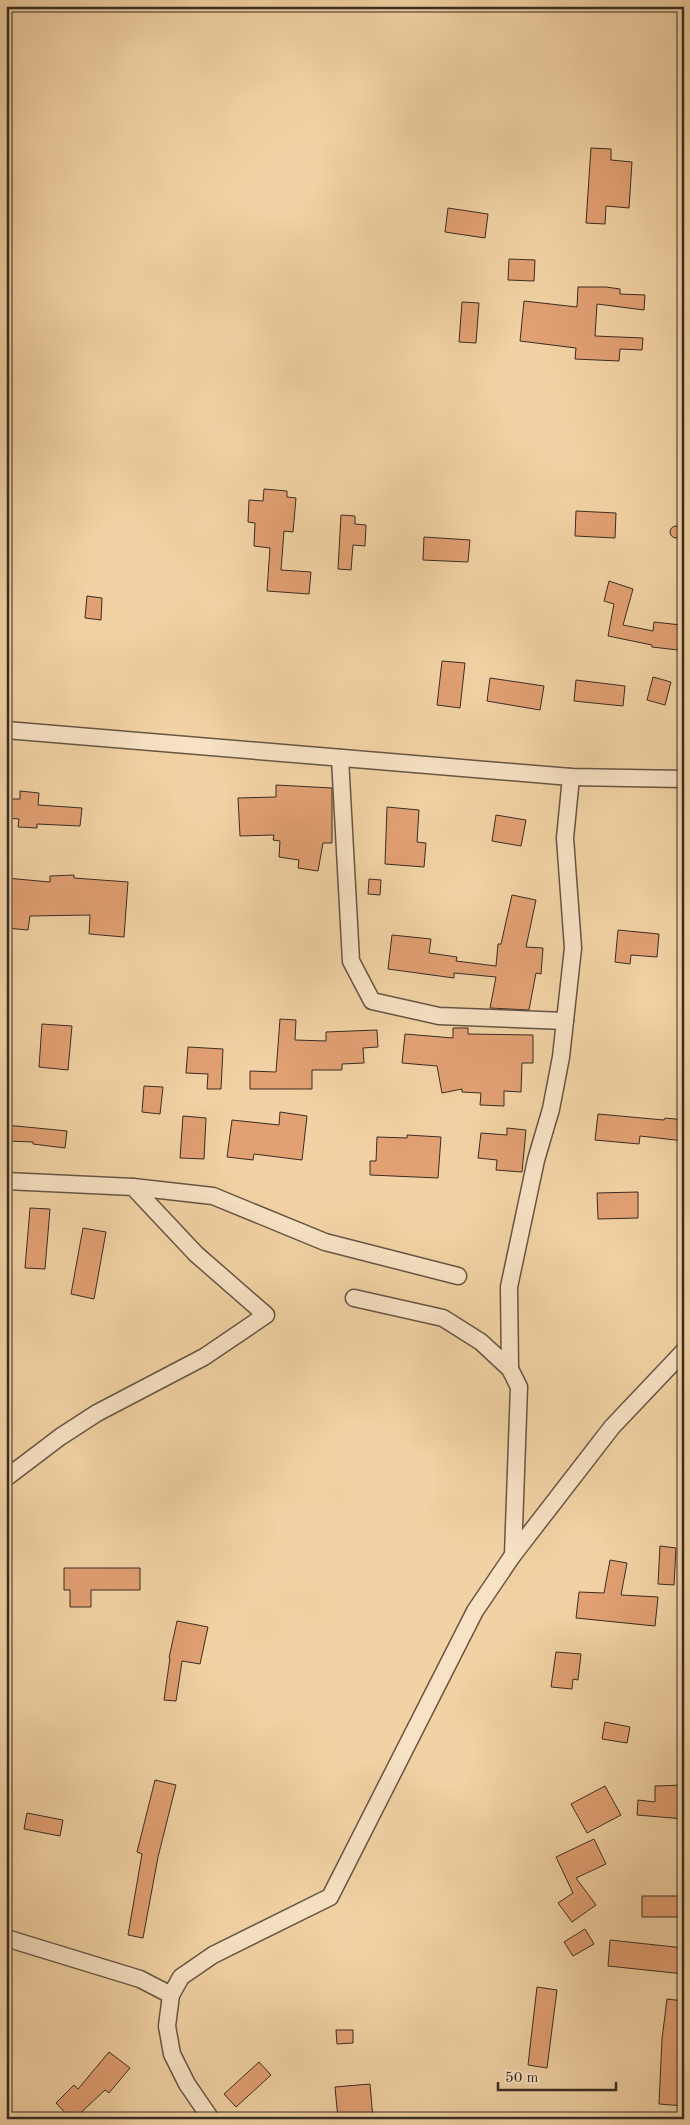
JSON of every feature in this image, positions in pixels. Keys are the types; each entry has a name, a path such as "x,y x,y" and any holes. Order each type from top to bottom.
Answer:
{"street":[{"path":"6,730 571,777 684,779"},
{"path":"340,758 351,960 372,1001 439,1016 565,1021"},
{"path":"510,1369 509,1287 536,1160 551,1109 565,1021 573,948 565,838 571,777"},
{"path":"6,1181 133,1187 213,1196 324,1242 458,1276"},
{"path":"6,1478 60,1437 96,1413 204,1357 266,1315 196,1254 133,1187"},
{"path":"354,1298 443,1318 481,1342 510,1369 518,1387 513,1556"},
{"path":"211,2119 187,2084 172,2054 167,2026 171,1995 181,1977 213,1955 330,1897 476,1611 513,1556 612,1427 684,1351"},
{"path":"6,1938 140,1980 171,1995"}],"building":[{"path":"591,148 611,149 611,160 632,162 629,208 606,206 605,224 586,223"},
{"path":"448,208 488,214 485,238 445,232"},
{"path":"509,259 535,260 534,281 508,280"},
{"path":"578,287 606,287 620,289 620,294 645,295 644,310 597,304 595,336 643,338 642,350 620,349 619,361 575,359 576,348 520,341 524,301 577,307"},
{"path":"462,302 479,303 476,343 459,342"},
{"path":"264,489 287,491 287,497 296,498 293,532 284,531 281,570 311,572 309,594 267,591 270,548 254,546 255,523 248,522 249,500 263,501"},
{"path":"576,511 616,513 615,538 575,536"},
{"path":"341,515 355,516 355,524 366,525 365,546 353,545 351,570 338,569"},
{"path":"678,526 681,527 681,537 674,538 671,537 670,530 671,527"},
{"path":"424,537 470,540 468,562 423,560"},
{"path":"609,581 633,589 623,625 653,631 654,622 681,625 678,650 652,647 652,645 608,636 614,604 604,601"},
{"path":"87,596 102,598 101,620 85,618"},
{"path":"442,661 465,663 460,708 437,705"},
{"path":"653,677 671,682 665,705 647,700"},
{"path":"490,678 544,686 540,710 487,701"},
{"path":"576,680 625,686 623,706 574,701"},
{"path":"276,785 332,788 332,843 323,843 318,871 298,868 299,860 279,857 280,841 273,840 274,835 240,836 238,798 276,797"},
{"path":"20,791 39,793 38,805 82,808 80,826 37,824 37,828 18,827 19,819 6,818 8,799 20,799"},
{"path":"387,807 419,810 417,842 426,843 424,867 385,864"},
{"path":"496,815 526,820 521,846 492,841"},
{"path":"74,875 74,878 128,882 124,937 89,934 90,915 30,916 28,930 6,928 6,878 50,882 50,876"},
{"path":"369,879 381,880 380,895 368,894"},
{"path":"512,895 536,900 526,947 543,948 541,974 536,973 529,1010 490,1008 496,977 454,973 454,978 388,969 392,935 431,939 429,953 457,957 456,961 496,966 498,944 501,944"},
{"path":"618,930 659,934 657,957 631,955 630,964 615,962"},
{"path":"280,1019 296,1020 295,1040 326,1041 326,1032 377,1030 378,1047 363,1048 364,1063 342,1064 342,1070 312,1070 312,1089 250,1089 250,1071 276,1072"},
{"path":"42,1024 72,1026 68,1070 39,1067"},
{"path":"453,1028 468,1028 468,1034 533,1035 533,1063 522,1063 521,1092 504,1091 504,1106 480,1105 481,1093 462,1092 462,1089 442,1093 437,1066 402,1063 405,1034 453,1038"},
{"path":"188,1047 223,1049 221,1089 207,1089 208,1074 186,1073"},
{"path":"144,1086 163,1087 160,1114 142,1112"},
{"path":"280,1112 307,1116 302,1160 254,1154 253,1160 227,1157 232,1120 279,1125"},
{"path":"598,1114 684,1120 684,1141 640,1136 639,1144 595,1140"},
{"path":"183,1116 206,1118 204,1159 180,1158"},
{"path":"6,1125 67,1131 65,1148 33,1144 33,1142 6,1141"},
{"path":"507,1128 526,1130 522,1172 496,1170 497,1160 478,1158 481,1133 507,1135"},
{"path":"407,1135 441,1137 438,1178 370,1175 370,1161 376,1161 377,1137 407,1138"},
{"path":"638,1192 638,1218 598,1219 597,1193"},
{"path":"30,1208 50,1209 45,1269 25,1268"},
{"path":"83,1228 106,1232 94,1299 71,1294"},
{"path":"660,1546 676,1548 674,1585 658,1584"},
{"path":"610,1560 627,1563 621,1595 658,1597 655,1626 576,1618 579,1592 604,1593"},
{"path":"64,1568 140,1568 140,1590 91,1590 91,1607 70,1607 70,1590 64,1590"},
{"path":"177,1621 208,1627 200,1664 182,1661 176,1701 164,1700 169,1658"},
{"path":"556,1652 581,1654 578,1680 573,1679 572,1689 551,1687"},
{"path":"605,1722 630,1727 627,1743 602,1739"},
{"path":"155,1780 176,1785 158,1857 143,1938 128,1935 142,1854 137,1852"},
{"path":"684,1785 684,1819 637,1815 638,1800 655,1802 655,1786"},
{"path":"605,1786 621,1815 587,1833 571,1804"},
{"path":"27,1813 63,1820 60,1836 24,1829"},
{"path":"594,1839 606,1864 576,1878 596,1905 572,1922 558,1903 573,1893 556,1857"},
{"path":"642,1896 684,1896 684,1917 642,1917"},
{"path":"585,1929 594,1944 573,1956 564,1942"},
{"path":"610,1940 684,1948 684,1974 608,1966"},
{"path":"537,1987 557,1990 547,2068 528,2065"},
{"path":"667,1999 684,2001 684,2106 659,2104 662,2039"},
{"path":"336,2030 353,2030 353,2043 337,2044"},
{"path":"109,2052 130,2068 109,2093 105,2090 74,2119 71,2119 56,2103 74,2085 78,2089"},
{"path":"259,2062 271,2075 236,2107 224,2094"},
{"path":"370,2084 373,2119 338,2119 335,2087"}]}
